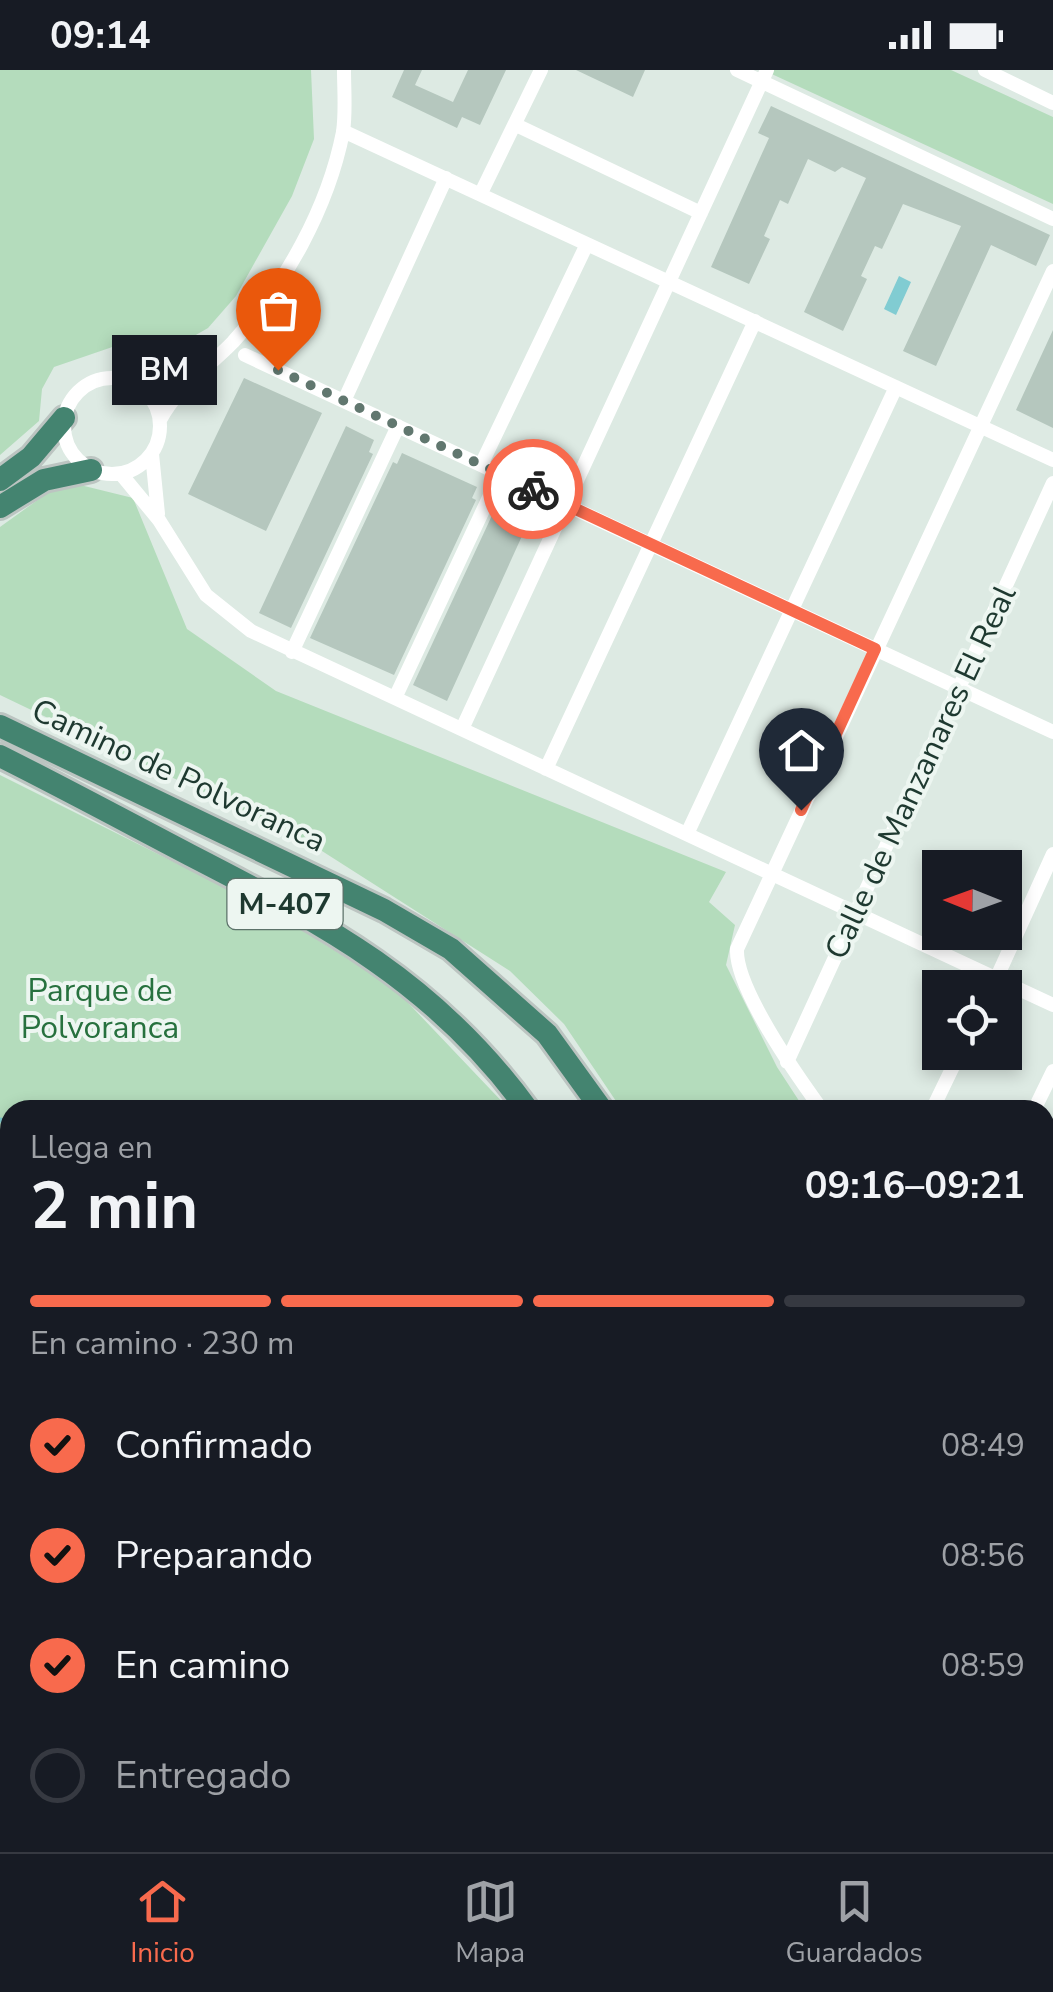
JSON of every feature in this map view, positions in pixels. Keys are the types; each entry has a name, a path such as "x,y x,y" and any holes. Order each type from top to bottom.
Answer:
{"highway":[{"path":"0,480 31,456 64,418"},
{"path":"0,507 44,480 91,470"},
{"name":"Camino de Polvoranca","path":"0,726 384,910 452,949 547,1034 595,1100"},
{"name":"Camino de Polvoranca","path":"0,756 275,898 365,950 479,1046 520,1100"}],"street":[{"path":"159,520 152,454 160,420 171,398 264,306 294,256 316,213 343,131 344,70"},
{"path":"481,194 541,70"},
{"path":"736,70 765,76 1053,219"},
{"path":"985,70 1053,103"},
{"path":"462,730 765,76"},
{"path":"516,125 701,213"},
{"path":"343,131 1053,460"},
{"path":"344,400 446,178"},
{"path":"482,465 587,244"},
{"path":"815,1100 787,1062 736,953 1053,271"},
{"path":"546,769 754,321"},
{"path":"152,454 121,474 91,470 69,448 64,418 68,404 88,384 102,378 130,381 190,372 218,355"},
{"path":"245,355 1053,732"},
{"path":"130,381 150,396 160,420"},
{"path":"687,834 896,387"},
{"path":"292,652 398,426"},
{"path":"121,474 159,520 206,595 250,631 856,913 968,970"},
{"path":"395,698 500,474"},
{"name":"Calle de Manzanares El Real","path":"787,1062 1053,482"},
{"path":"1000,970 1053,854"},
{"path":"1022,993 1053,1004"},
{"path":"937,1100 951,1070"},
{"path":"1039,1100 1053,1071"}],"green space":[{"path":"0,70 311,70 314,139 292,196 236,296 208,328 175,347 124,343 54,367 42,389 39,421 0,455"},
{"path":"763,70 951,70 1053,117 1053,204"},
{"path":"64,481 133,498 187,629 276,691 726,872 709,902 735,925 726,965 777,1067 798,1100 615,1100 564,1024 510,971 311,844 0,695 0,527"},
{"name":"Parque de Polvoranca","path":"0,775 272,911 394,988 500,1100 0,1100"}],"water":[{"path":"899,276 911,282 896,315 884,309"}],"building":[{"path":"404,70 422,70 415,85 453,102 468,70 506,70 480,125 462,117 457,128 392,97"},
{"path":"576,70 645,70 633,97"},
{"path":"771,106 1050,235 1036,266 991,245 936,366 903,351 961,226 903,204 882,249 875,246 861,276 867,279 843,331 804,312 866,178 842,167 835,172 808,159 788,204 780,200 764,236 770,239 749,284 711,267 769,138 758,133"},
{"path":"1053,330 1053,428 1016,410"},
{"path":"244,378 322,413 266,531 188,494"},
{"path":"346,426 374,440 369,452 373,454 291,628 259,613"},
{"path":"402,453 477,487 472,498 476,500 394,675 310,638 393,462 397,464"},
{"path":"505,501 532,514 447,701 413,685 495,509 500,512"}],"way so far":[{"path":"278,370 533,489"}],"place":[{"name":"BM","path":"278,370"}],"route":[{"path":"533,489 875,649 801,810"}]}
